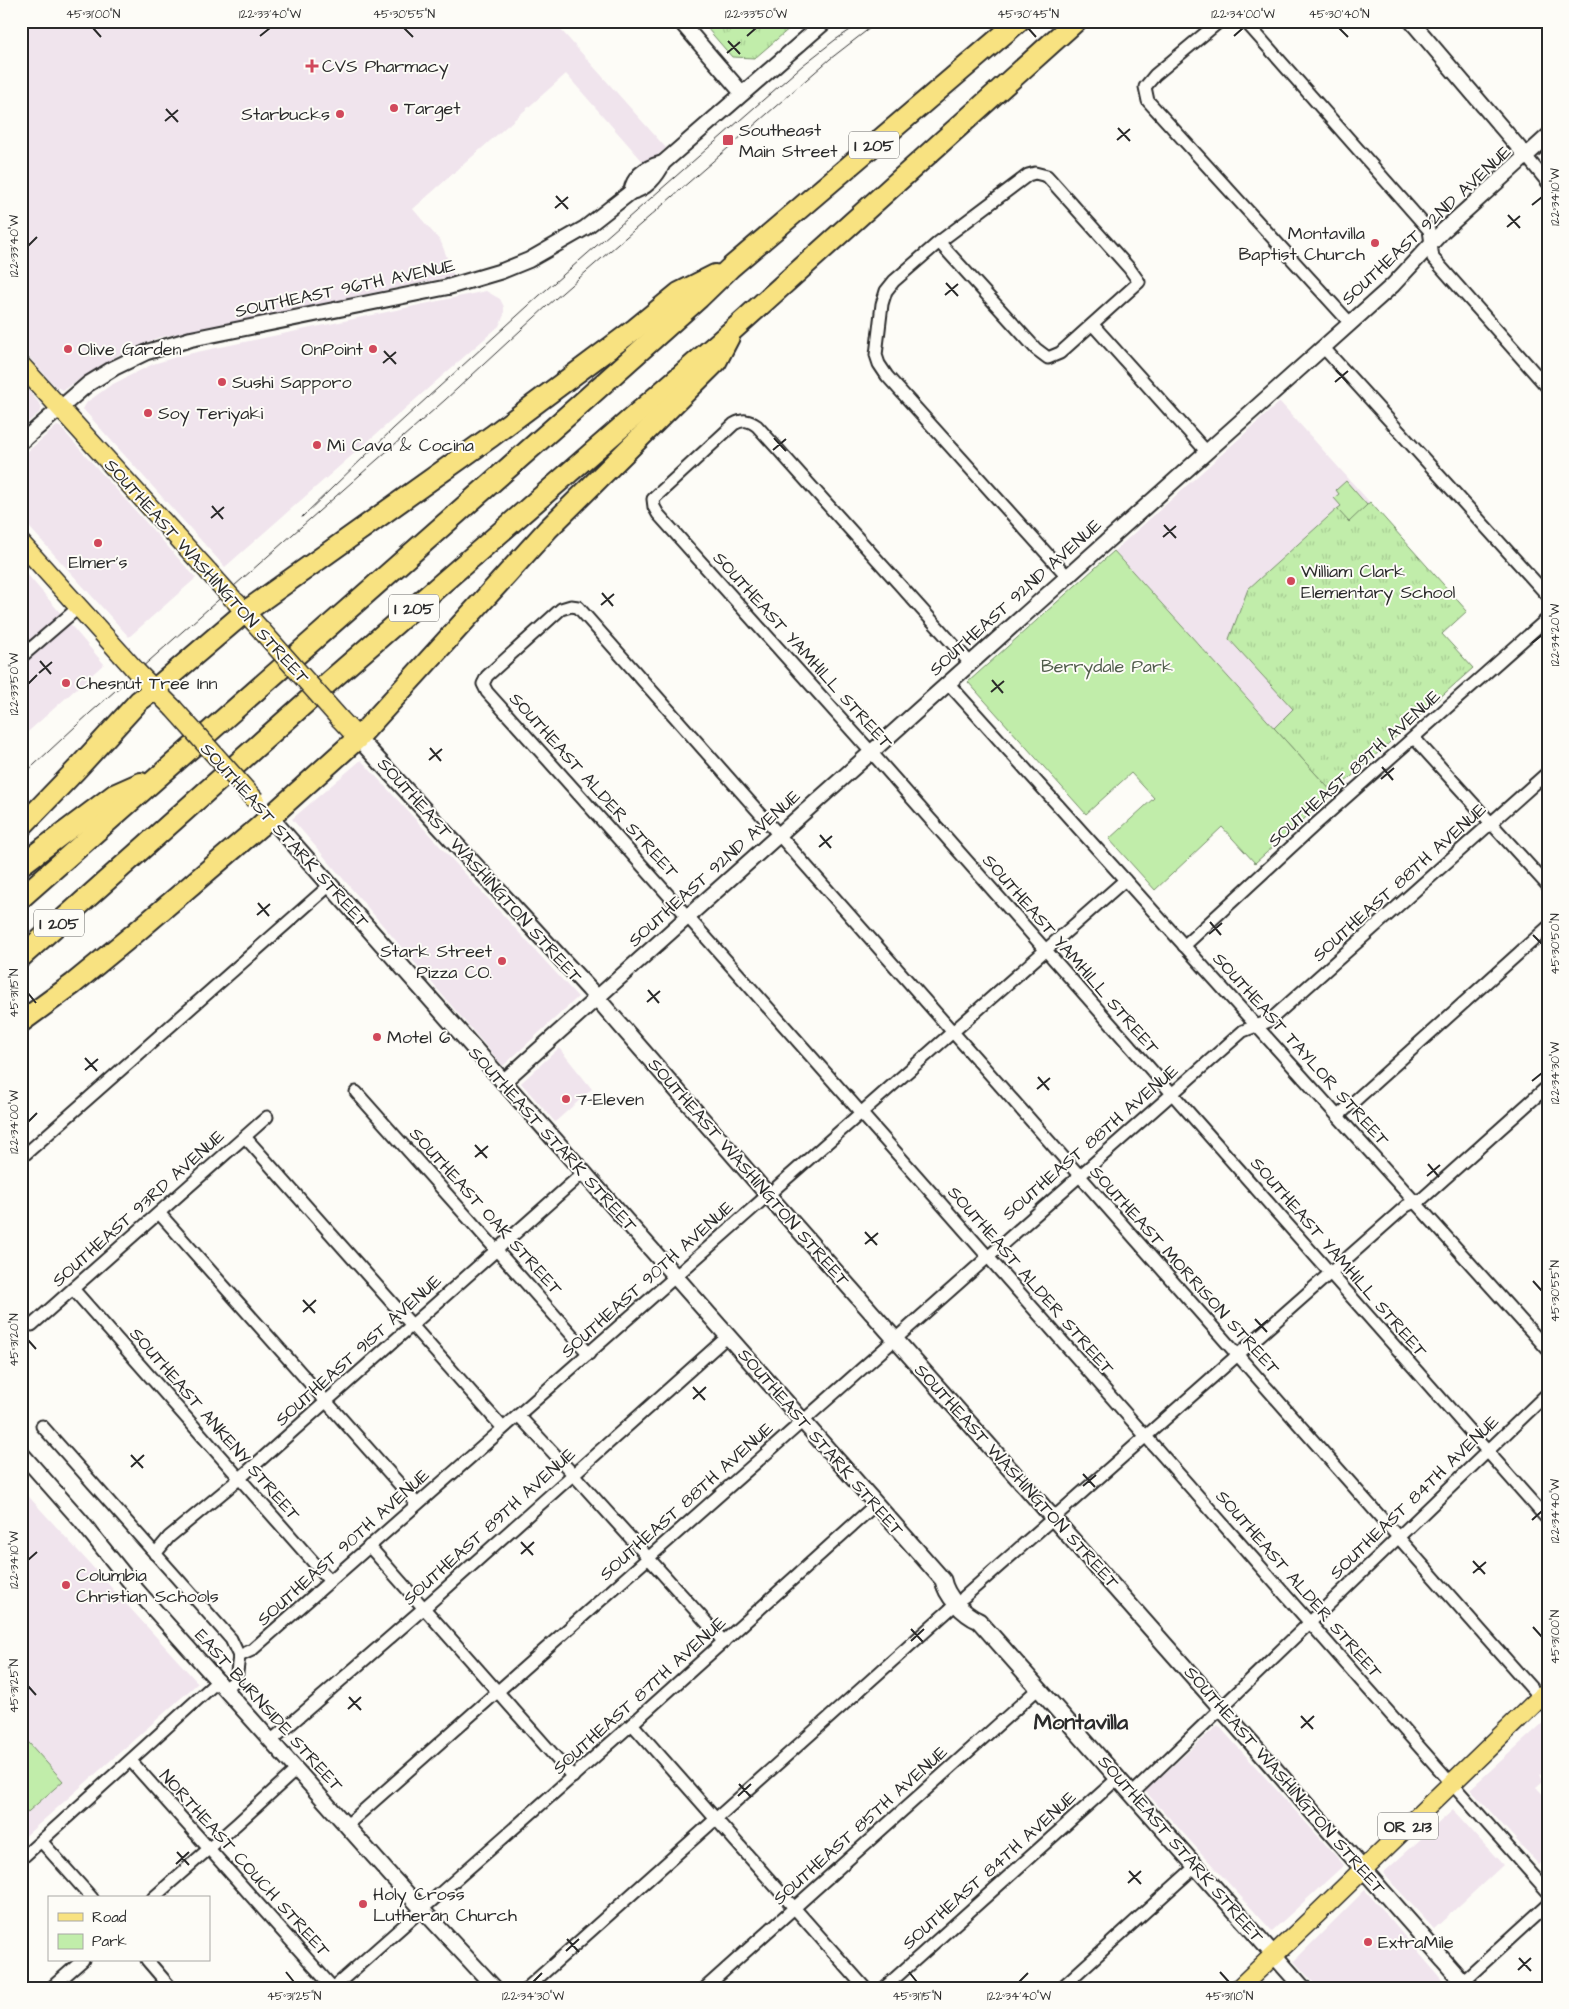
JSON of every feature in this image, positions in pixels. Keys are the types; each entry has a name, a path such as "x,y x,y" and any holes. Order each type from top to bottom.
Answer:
{"highway":[{"name":"I 205","path":"21,898 158,775 552,430 730,268 1019,21"},
{"name":"I 205","path":"21,957 331,680 734,329 1076,21"},
{"path":"21,827 76,770 138,701 155,689 239,605 492,436 680,293 730,268"},
{"path":"21,1022 73,984 134,934 270,817 358,738 548,529 716,362 734,329"},
{"path":"21,865 114,796 158,775"}],"main road":[{"name":"SOUTHEAST WASHINGTON STREET","path":"21,365 262,630 340,719 597,998 768,1195 1364,1869 1462,1986"},
{"name":"SOUTHEAST STARK STREET","path":"21,543 255,800 943,1580 951,1583 960,1600 976,1611 978,1620 1303,1988"},
{"name":"OR 213","path":"1239,1988 1452,1783 1545,1698"}],"street":[{"path":"680,21 742,93"},
{"name":"SOUTHEAST 96TH AVENUE","path":"21,442 88,384 114,368 147,352 164,346 448,287 502,271 560,244 585,228 631,192 633,182 650,166 663,163 826,21"},
{"path":"1220,21 1155,75 1145,87 1148,101 1350,323"},
{"path":"1245,21 1429,230 1433,258 1548,388"},
{"path":"1411,21 1520,146 1548,183"},
{"name":"SOUTHEAST 92ND AVENUE","path":"503,1082 1350,323 1393,284 1430,243 1548,136"},
{"path":"939,242 1036,349 1048,358 1060,353 1139,282 1129,268 1047,176 1043,174 1028,176 939,242 894,281 886,291 882,304 876,355 879,364 887,376 1068,576"},
{"path":"1093,325 1206,451"},
{"path":"1323,347 1548,596"},
{"name":"SOUTHEAST YAMHILL STREET","path":"970,663 750,421 743,420 734,424 653,499 654,507 658,514 871,752 1548,1520"},
{"path":"21,657 79,607"},
{"name":"SOUTHEAST ALDER STREET","path":"578,608 565,607 559,610 487,676 483,684 487,692 678,905 986,1257 1548,1892"},
{"name":"SOUTHEAST MORRISON STREET","path":"578,608 1398,1537 1545,1698"},
{"name":"SOUTHEAST 89TH AVENUE","path":"1184,946 1304,835 1548,618"},
{"name":"SOUTHEAST TAYLOR STREET","path":"948,683 1548,1350"},
{"path":"1414,738 1548,886"},
{"name":"SOUTHEAST 88TH AVENUE","path":"347,1825 1243,1031 1269,1021 1548,772"},
{"name":"SOUTHEAST 90TH AVENUE","path":"240,1656 252,1650 503,1428 519,1416 1125,880"},
{"path":"21,1158 330,885"},
{"path":"1338,1116 1548,927"},
{"path":"527,1988 1053,1517 1406,1206 1423,1198 1548,1086"},
{"name":"SOUTHEAST OAK STREET","path":"356,1092 589,1354"},
{"name":"SOUTHEAST 93RD AVENUE","path":"32,1325 267,1117"},
{"path":"245,1137 503,1428"},
{"name":"SOUTHEAST 91ST AVENUE","path":"155,1554 169,1538 239,1479 583,1173"},
{"path":"159,1213 417,1504"},
{"name":"SOUTHEAST ANKENY STREET","path":"74,1289 330,1581"},
{"name":"SOUTHEAST 89TH AVENUE","path":"272,1740 424,1608 728,1336"},
{"name":"SOUTHEAST 84TH AVENUE","path":"1132,1794 1548,1393"},
{"path":"519,1416 724,1642"},
{"path":"21,1859 131,1761 222,1684 236,1680 240,1656 231,1639 42,1426"},
{"name":"EAST BURNSIDE STREET","path":"21,1453 81,1521 134,1588 495,1988"},
{"name":"SOUTHEAST 87TH AVENUE","path":"333,1988 724,1642 876,1504"},
{"path":"370,1546 573,1776"},
{"name":"SOUTHEAST 85TH AVENUE","path":"705,1988 1039,1688"},
{"path":"632,1724 865,1988"},
{"name":"NORTHEAST COUCH STREET","path":"131,1761 333,1988"},
{"path":"155,1896 297,1769"},
{"name":"SOUTHEAST 84TH AVENUE","path":"884,1988 1118,1778"},
{"path":"41,1841 90,1896"},
{"path":"1061,1988 1196,1866"},
{"path":"1462,1986 1548,1904"},
{"path":"51,1988 81,1962"},
{"path":"149,1962 171,1988"}],"shaded area":[{"path":"21,21 553,21 666,148 646,165 566,74 413,209 441,242 454,276 157,338 118,355 63,390 56,387 21,348"},
{"path":"486,291 500,299 504,307 504,315 499,326 225,567 83,409 87,402 111,385 153,364 183,355"},
{"path":"21,382 42,408 40,412 21,428"},
{"name":"William Clark Elementary School","path":"1280,402 1467,611 1442,634 1473,668 1333,793 1114,551"},
{"path":"57,426 60,427 196,578 129,637 21,518 21,457"},
{"path":"21,567 104,664 21,738"},
{"path":"361,760 578,997 503,1066 292,819"},
{"path":"559,1048 592,1089 555,1122 521,1083"},
{"name":"Columbia Christian Schools","path":"21,1488 198,1683 21,1840"},
{"path":"1544,1722 1548,1727 1548,1768 1539,1775 1543,1781 1536,1787 1548,1800 1548,1857 1539,1865 1470,1789"},
{"path":"1218,1725 1344,1865 1272,1931 1145,1791"},
{"path":"1453,1810 1503,1865 1434,1929 1383,1873"},
{"path":"1365,1890 1449,1988 1318,1988 1294,1961"}],"green space":[{"path":"701,21 798,21 755,58 732,57"},
{"path":"1346,481 1367,505 1349,522 1337,509 1341,506 1334,498 1339,494 1336,490"},
{"path":"1370,502 1467,611 1442,634 1473,668 1333,793 1274,728 1293,709 1229,639 1248,589 1337,509 1349,521"},
{"name":"Berrydale Park","path":"1114,551 1333,793 1255,863 1222,827 1155,890 1109,839 1154,798 1131,773 1086,814 968,682"},
{"path":"21,1734 63,1781 21,1818"}],"tram line":[{"path":"302,517 394,428 539,296 803,65 835,40 864,21"},
{"path":"21,777 90,713 445,400 547,306 830,59 879,21"}],"place":[{"name":"CVS Pharmacy","path":"312,66"},
{"name":"Target","path":"394,108"},
{"name":"Starbucks","path":"340,114"},
{"name":"Southeast Main Street","path":"728,140"},
{"name":"Montavilla Baptist Church","path":"1375,243"},
{"name":"Olive Garden","path":"68,349"},
{"name":"OnPoint","path":"373,349"},
{"name":"Sushi Sapporo","path":"222,382"},
{"name":"Soy Teriyaki","path":"148,413"},
{"name":"Mi Cava & Cocina","path":"317,445"},
{"name":"Elmer's","path":"98,543"},
{"name":"William Clark Elementary School","path":"1291,581"},
{"name":"Chesnut Tree Inn","path":"66,683"},
{"name":"Stark Street Pizza CO.","path":"502,961"},
{"name":"Motel 6","path":"377,1037"},
{"name":"7-Eleven","path":"566,1099"},
{"name":"Columbia Christian Schools","path":"66,1585"},
{"name":"Holy Cross Lutheran Church","path":"363,1904"},
{"name":"ExtraMile","path":"1368,1942"}],"district":[{"name":"Montavilla","path":"1081,1721"}]}
